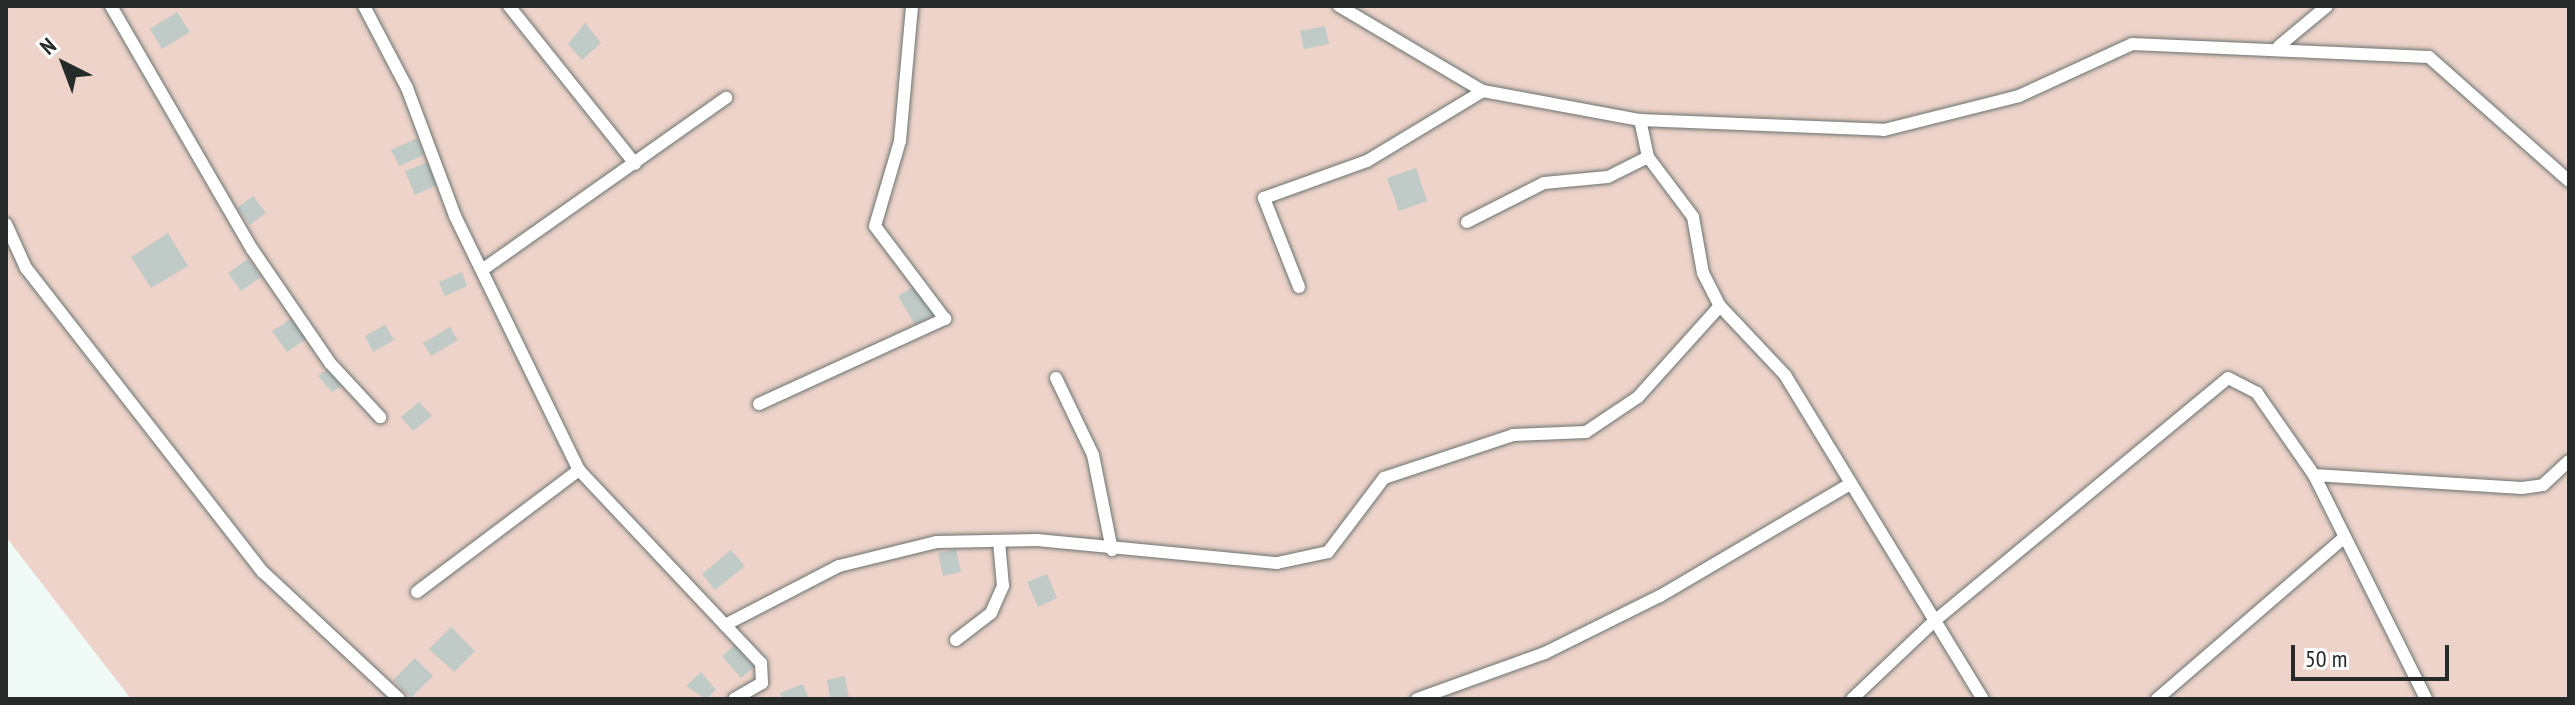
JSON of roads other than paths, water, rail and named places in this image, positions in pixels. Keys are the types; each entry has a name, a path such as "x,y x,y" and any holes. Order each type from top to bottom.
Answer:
{"lane":[{"path":"111,6 252,249 330,363 380,417"},
{"path":"364,6 407,88 482,270 579,470 761,663 762,683 734,699"},
{"path":"509,6 635,164"},
{"path":"759,404 945,319 875,226 900,141 912,6"},
{"path":"1339,6 1483,91 1640,120 1884,130 2019,96 2132,44 2279,46 2429,57 2569,181"},
{"path":"2279,46 2327,6"},
{"path":"1299,287 1264,198 1367,161 1483,91"},
{"path":"482,270 726,98"},
{"path":"1640,120 1648,157 1693,217 1703,273 1720,306 1785,375 1932,623 1983,699"},
{"path":"1467,222 1544,183 1608,177 1648,157"},
{"path":"6,224 26,268 263,572 399,699"},
{"path":"725,625 839,566 937,542 999,541 1277,563 1328,552 1384,478 1513,435 1586,432 1638,397 1720,306"},
{"path":"1056,378 1093,455 1112,550"},
{"path":"1852,699 1932,623 2228,378 2257,393 2314,475 2426,699"},
{"path":"2314,475 2522,488 2543,485 2569,461"},
{"path":"417,592 579,470"},
{"path":"1417,699 1545,653 1660,596 1850,484"},
{"path":"2157,699 2345,537"},
{"path":"956,640 991,613 1003,586 999,541"}]}
